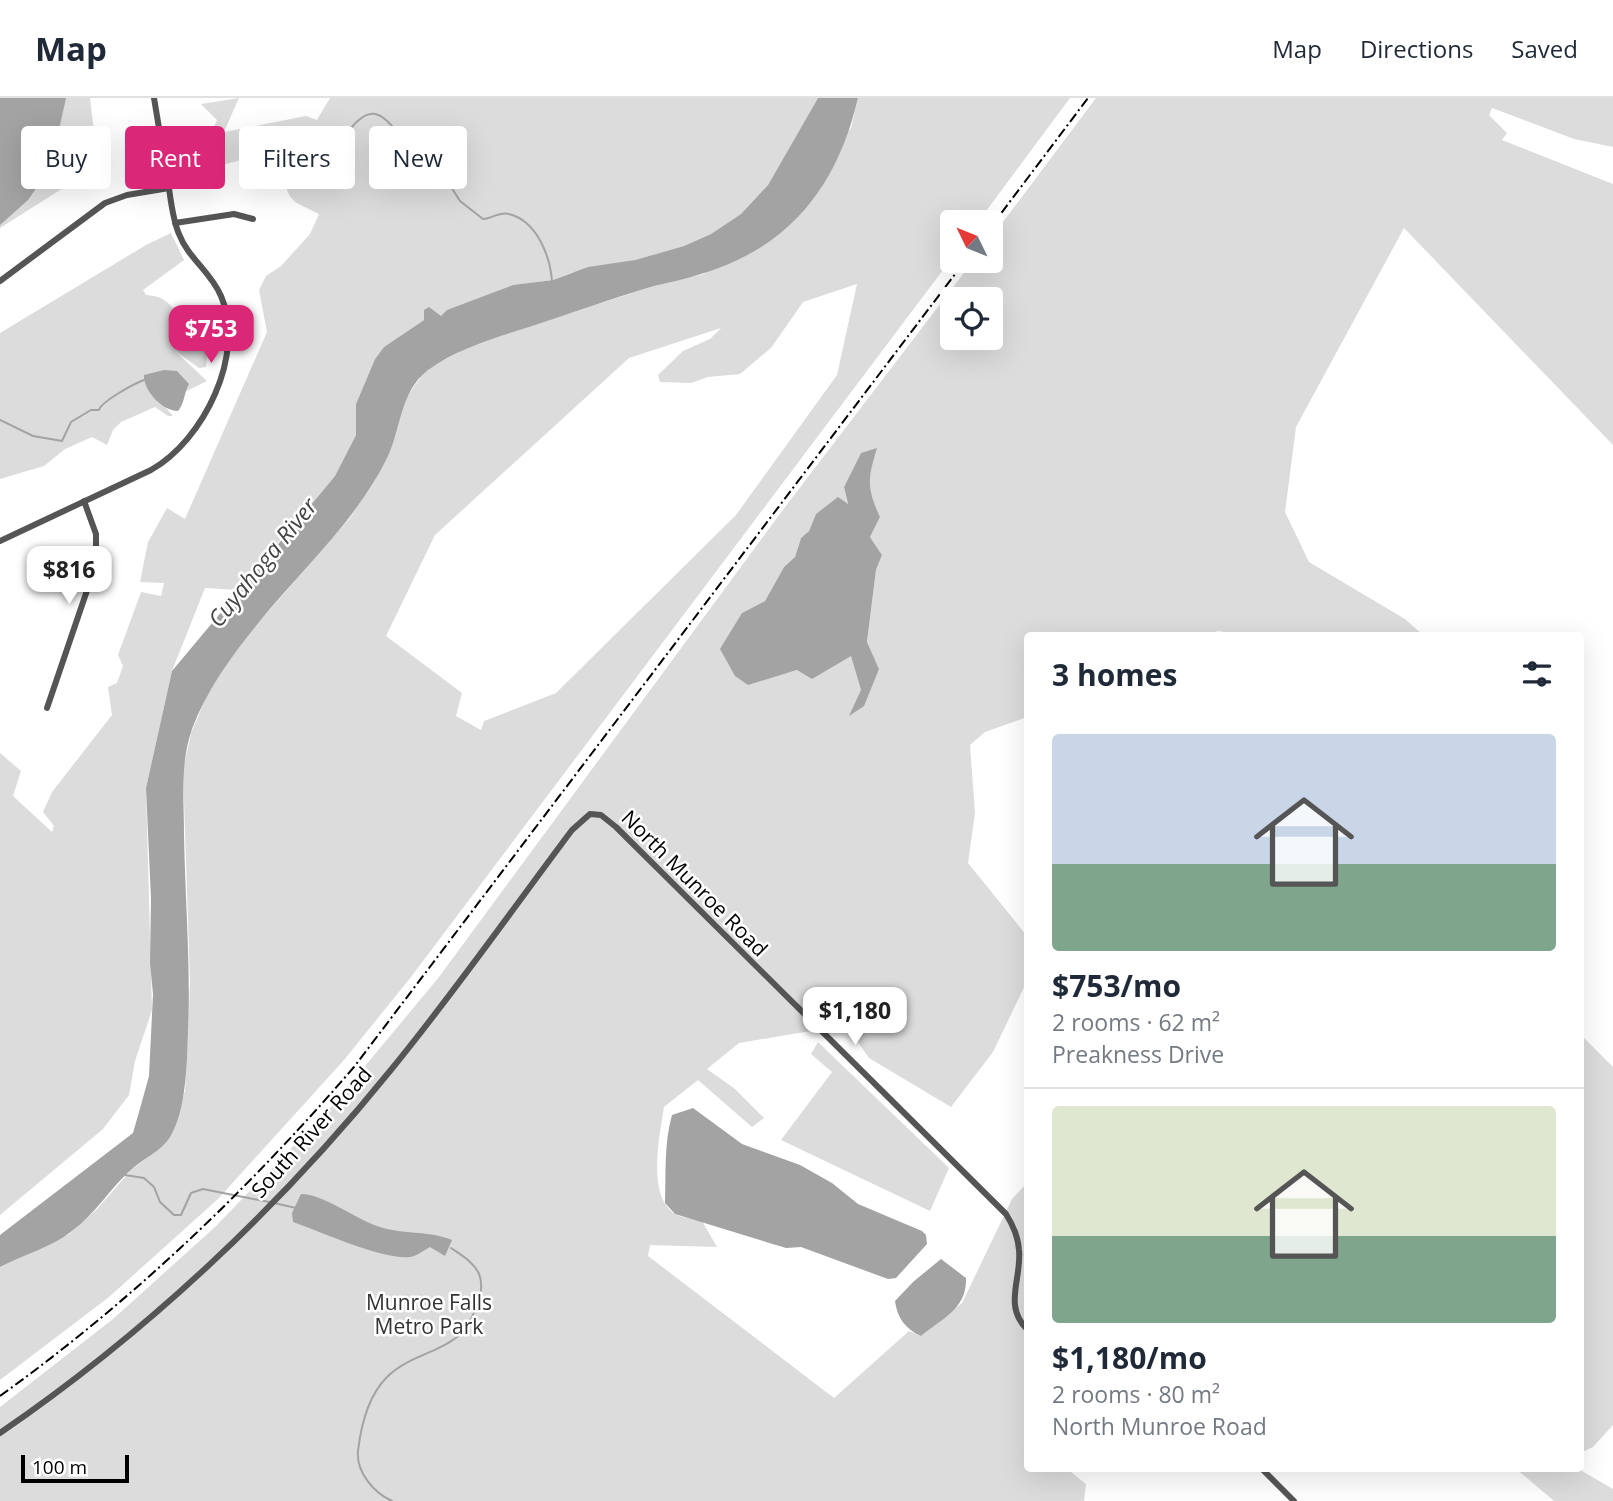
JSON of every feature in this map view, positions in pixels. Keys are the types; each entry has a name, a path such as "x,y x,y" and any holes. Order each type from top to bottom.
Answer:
{"street":[{"path":"154,98 159,126"},
{"path":"0,281 105,203 127,195 163,189"},
{"path":"0,541 151,470 171,457 189,439 224,368 230,333 225,307 212,280 184,246 175,223 169,189"},
{"path":"175,223 234,214 253,219"},
{"path":"47,708 96,564 96,534 84,501"},
{"name":"South River Road","path":"0,1433 38,1407 151,1317 248,1228 396,1064 572,830 584,817 590,814 601,815"},
{"name":"North Munroe Road","path":"601,815 1006,1214 1013,1224 1019,1251 1015,1289 1016,1312 1024,1324"},
{"path":"1265,1472 1294,1501"}],"green space":[{"path":"0,98 90,98 93,126 21,126 21,189 62,189 0,228"},
{"path":"239,98 225,130 225,126 214,126 217,120 201,104"},
{"path":"330,98 818,98 768,185 741,214 711,234 684,246 635,260 571,273 553,280 523,284 441,317 424,320 384,347 375,359 356,404 356,435 335,476 238,590 205,588 172,671 146,788 152,1010 135,1061 129,1095 103,1129 0,1215 0,753 21,771 13,796 52,832 54,826 43,812 52,792 112,715 108,687 117,683 123,666 118,655 141,592 161,596 164,583 140,582 148,542 167,508 185,519 267,332 259,290 266,276 281,266 310,234 319,214 298,204 288,191 355,189 355,126 255,126 306,116 317,120"},
{"path":"858,98 1070,98 987,210 940,210 941,273 411,977 344,1060 218,1199 109,1297 0,1380 0,1267 69,1234 98,1208 132,1169 154,1153 170,1136 185,1091 190,981 183,771 191,733 208,693 227,663 349,519 373,484 390,451 407,397 425,371 464,349 508,333 654,286 704,274 851,128","holes":["857,284 837,375 736,515 556,693 484,721 481,730 456,716 462,693 386,636 435,535 629,358 721,328 710,339 683,351 658,375 660,382 691,383 708,377 740,374 771,348 803,302"]},
{"name":"Munroe Falls Metro Park","path":"1096,98 1613,98 1613,147 1574,139 1492,108 1489,115 1507,133 1502,140 1613,184 1613,445 1404,228 1296,427 1285,512 1309,562 1405,619 1420,632 1024,632 1024,718 985,732 970,745 975,813 968,863 1024,932 1024,987 993,1052 951,1107 869,1058 846,1025 739,1043 707,1069 735,1089 764,1118 752,1127 698,1080 664,1107 657,1163 660,1193 675,1214 702,1221 717,1247 650,1245 648,1256 834,1398 909,1331 921,1336 962,1303 1012,1199 1024,1186 1024,1472 1071,1472 1086,1484 1084,1501 0,1501 0,1407 113,1319 215,1227 331,1107 439,977 782,511 940,304 940,350 1003,350 1003,287 953,287 964,273 1003,273 1003,222","holes":["861,453 872,500 880,517 870,537 882,555 876,570 867,643 879,669 861,690 851,655 748,684 742,613 765,601 784,567 795,557 801,538 809,531 816,514 848,506 844,487"]},
{"path":"239,129 239,161 225,164 225,132"},
{"path":"171,233 184,260 143,290 146,295 155,296 168,303 190,333 208,346 206,367 199,368 174,350 207,381 162,403 173,416 168,416 155,407 121,422 113,430 107,445 92,437 65,449 44,466 0,479 0,333 146,245"},
{"path":"1584,1038 1613,1067 1613,1425 1593,1447 1584,1451"},
{"path":"818,1042 949,1168 930,1211 781,1140 832,1072 811,1054"},
{"path":"1520,1472 1584,1472 1613,1489 1613,1501 1554,1501"}],"shaded area":[{"path":"0,98 66,98 60,126 21,126 21,189 35,189 28,200 0,225"},
{"path":"818,98 858,98 849,130 823,186 784,230 760,248 701,274 639,291 478,344 452,355 428,370 412,389 406,399 388,456 362,501 231,659 205,700 192,729 184,781 188,1046 185,1087 170,1137 163,1146 125,1175 72,1231 0,1267 0,1235 133,1133 149,1076 153,994 146,788 172,671 335,476 356,435 356,404 375,359 384,347 424,320 424,310 429,307 441,316 447,310 513,285 553,280 588,267 635,260 684,246 711,234 741,214 768,185"},
{"path":"164,370 177,371 189,384 178,411 160,404 147,387 144,375"},
{"path":"877,448 870,482 872,498 880,517 870,537 882,555 876,570 867,642 879,669 864,706 849,716 861,690 851,656 812,679 797,670 748,685 735,676 720,649 742,613 765,601 784,567 795,557 801,538 809,531 816,514 838,497 848,504 844,487 861,453"},
{"path":"693,1108 742,1144 800,1165 832,1183 858,1204 922,1231 926,1235 927,1244 896,1278 888,1279 801,1247 786,1248 675,1214 665,1203 669,1126 672,1115"},
{"path":"301,1194 329,1202 377,1226 452,1240 445,1256 430,1247 410,1257 368,1250 293,1222 292,1213"},
{"path":"941,1259 966,1278 965,1289 952,1312 921,1336 903,1322 895,1301"}],"waterway":[{"path":"353,126 368,114 379,115 391,126"},
{"path":"452,189 460,201 483,219 505,213 527,224 545,251 552,281"},
{"path":"0,420 33,436 62,441 71,422 91,410 99,410 111,398 144,380"},
{"path":"125,1175 144,1178 154,1187 160,1202 174,1215 181,1215 191,1193 203,1189 269,1202"},
{"path":"274,1203 296,1208"},
{"path":"392,1501 379,1493 363,1474 358,1459 361,1431 370,1402 387,1377 404,1364 457,1337 476,1308 481,1290 479,1274 471,1262 451,1248"}],"railway":[{"path":"1003,211 1088,98"},
{"path":"0,1396 96,1322 187,1242 273,1157 354,1067 956,273"}],"water label":[{"name":"Cuyahoga River","path":"262,562"}]}
